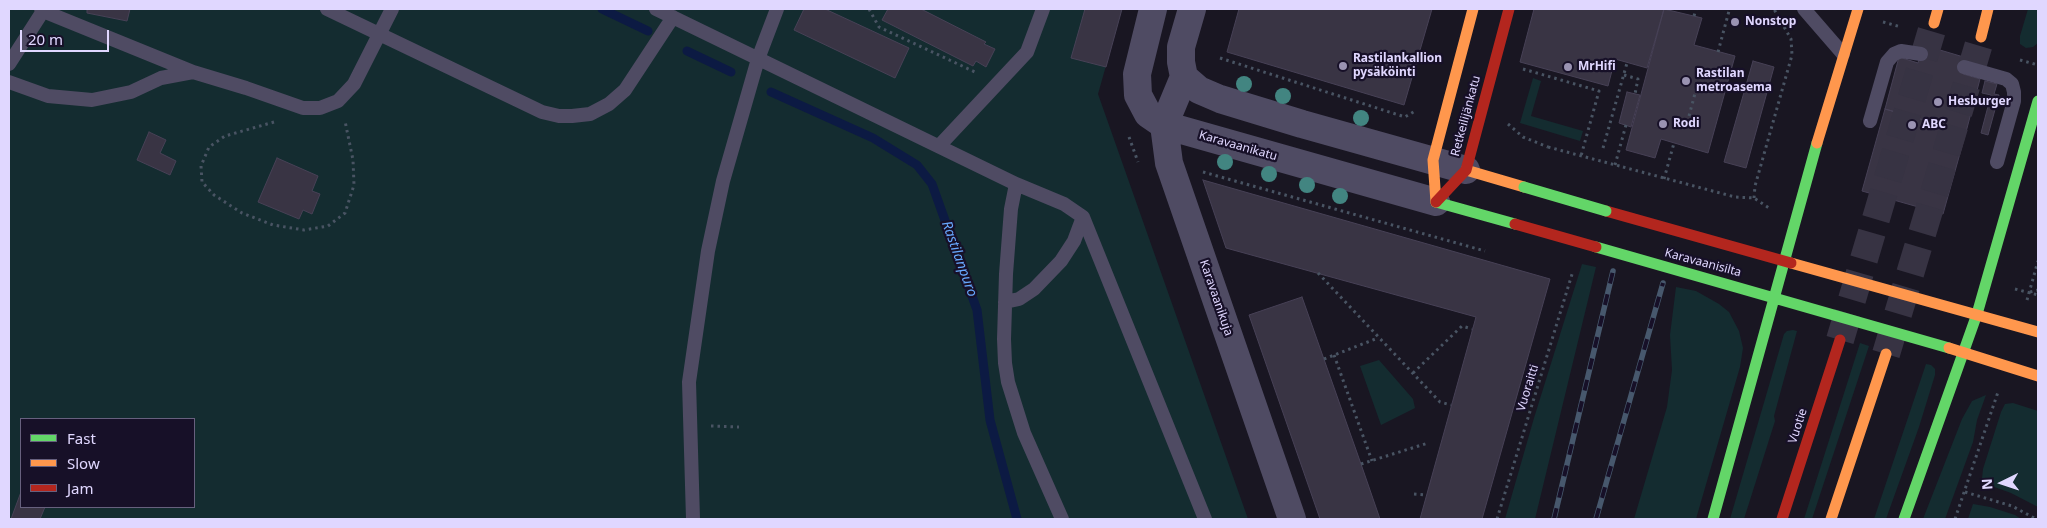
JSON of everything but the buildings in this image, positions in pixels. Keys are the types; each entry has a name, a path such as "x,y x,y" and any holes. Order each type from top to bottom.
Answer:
{"street":[{"name":"Karavaanikatu","path":"1153,9 1137,74 1138,94 1148,114 1164,125 1436,202"},
{"path":"1164,125 1184,77 1181,47 1192,9"},
{"name":"Retkeilijänkatu","path":"1436,202 1433,160 1473,9"},
{"name":"Retkeilijänkatu","path":"1436,202 1466,170 1509,9"},
{"path":"1713,519 1843,54 1858,9"},
{"path":"1934,23 1938,9"},
{"path":"1981,37 1988,9"},
{"path":"1184,77 1199,90 1220,100 1466,170"},
{"path":"1904,519 1977,314 2038,101"},
{"name":"Karavaanikuja","path":"1164,125 1169,163 1292,519"},
{"name":"Karavaanisilta","path":"1466,170 2038,332"},
{"name":"Karavaanisilta","path":"1436,202 1775,297 2038,376"},
{"name":"Vuotie","path":"1782,519 1840,340"},
{"path":"1831,519 1886,354"}],"lane":[{"path":"327,9 542,112 559,116 590,114 609,104 625,90 673,17"},
{"path":"9,64 42,10 193,72 303,108 320,108 338,101 354,84 392,9"},
{"path":"656,9 1016,184 1064,204 1083,217 1205,519"},
{"path":"694,519 689,382 708,251 723,181 758,59 777,9"},
{"path":"939,146 1027,52 1043,9"},
{"path":"1804,9 1843,54"},
{"path":"1870,121 1887,62 1894,54 1902,51 1921,54"},
{"path":"1964,67 2006,79 2012,84 2014,101 1996,162"},
{"path":"9,82 48,96 92,100 131,92 161,78 193,72"},
{"path":"1016,184 1011,210 1005,302 1004,339 1008,382 1024,433 1062,519"},
{"path":"1005,302 1019,299 1034,288 1061,261 1074,240 1083,217"}],"path":[{"path":"869,9 879,27 977,74"},
{"path":"1504,121 1523,137 1548,147 1735,197 1754,198 1755,186 1792,54 1791,39 1776,9"},
{"path":"1718,52 1729,11"},
{"path":"1220,58 1405,117 1418,110"},
{"path":"1603,148 1627,62"},
{"path":"1688,116 1702,67"},
{"path":"1521,69 1599,91 1580,156"},
{"path":"1624,75 1638,79 1634,94"},
{"path":"309,108 296,118 225,136 209,147 201,166 202,182 214,195 242,213 273,225 304,230 328,226 345,212 354,185 353,160 348,130 338,101"},
{"path":"1615,166 1626,126"},
{"path":"1664,179 1674,143"},
{"path":"1135,154 1485,250"},
{"path":"2029,292 2038,261"},
{"name":"Vuoraitti","path":"1497,519 1576,262"},
{"path":"1318,273 1440,402 1451,405"},
{"path":"2029,292 2038,290"},
{"path":"2029,292 2038,295"},
{"path":"1412,373 1462,326 1472,329"},
{"path":"1324,359 1378,338"},
{"path":"1334,355 1372,461"},
{"path":"1955,519 1997,396"},
{"path":"1360,464 1428,443"},
{"path":"1965,492 2012,506 2036,519"},
{"path":"1414,494 1426,495"}],"green space":[{"path":"9,9 1122,9 1098,94 1248,519 9,519"},
{"path":"2028,9 2038,9 2038,43 2033,47 2026,48 2020,44 2020,36"},
{"path":"1533,78 1541,81 1531,116 1583,131 1580,141 1520,123"},
{"path":"1582,264 1596,267 1535,519 1505,519 1534,418"},
{"path":"1676,287 1696,291 1729,312 1739,331 1743,348 1740,367 1696,519 1634,519 1667,407 1672,370 1670,335"},
{"path":"1787,331 1797,331 1774,416 1775,421 1744,519 1730,519 1784,334"},
{"path":"1860,343 1869,346 1812,519 1804,519"},
{"path":"1379,360 1413,399 1415,408 1381,425 1360,366"},
{"path":"1926,364 1931,365 1935,369 1935,375 1919,427 1886,519 1874,519"},
{"path":"1986,395 1977,420 1973,442 1945,519 1923,519 1962,419 1972,401"},
{"path":"2013,403 2038,411 2038,507 2011,493 1986,484 1982,479 1983,469 2001,412 2005,404"},
{"path":"1973,504 1990,507 2015,515 2021,519 1968,519"}],"waterway":[{"path":"602,9 648,31"},
{"path":"687,51 731,72"},
{"name":"Rastilanpuro","path":"771,92 873,138 917,165 932,184 977,310 990,420 1017,519"}],"tunnel":[{"path":"1840,340 1934,23"},
{"path":"1886,354 1981,37"}],"railway":[{"path":"1554,519 1613,271"},
{"path":"1596,519 1663,283"}],"traffic: fast":[{"path":"1904,519 1977,314 2038,101"},
{"path":"1713,519 1817,143"},
{"path":"1524,187 1606,211"},
{"path":"1436,202 1515,224"},
{"path":"1596,247 1949,348"}],"traffic: slow":[{"path":"1436,202 1433,160 1473,9"},
{"path":"1817,143 1858,9"},
{"path":"1934,23 1938,9"},
{"path":"1981,37 1988,9"},
{"path":"1466,170 1524,187"},
{"path":"1791,263 2038,332"},
{"path":"1949,348 2038,376"},
{"path":"1831,519 1886,354"}],"traffic: jam":[{"path":"1436,202 1466,170 1509,9"},
{"path":"1606,211 1791,263"},
{"path":"1515,224 1596,247"},
{"path":"1782,519 1840,340"}],"place":[{"name":"Nonstop","path":"1735,22"},
{"name":"Rastilankallion pysäköinti","path":"1343,66"},
{"name":"MrHifi","path":"1568,67"},
{"name":"Rastilan metroasema","path":"1686,81"},
{"name":"Hesburger","path":"1938,102"},
{"name":"Rodi","path":"1663,124"},
{"name":"ABC","path":"1912,125"}]}
